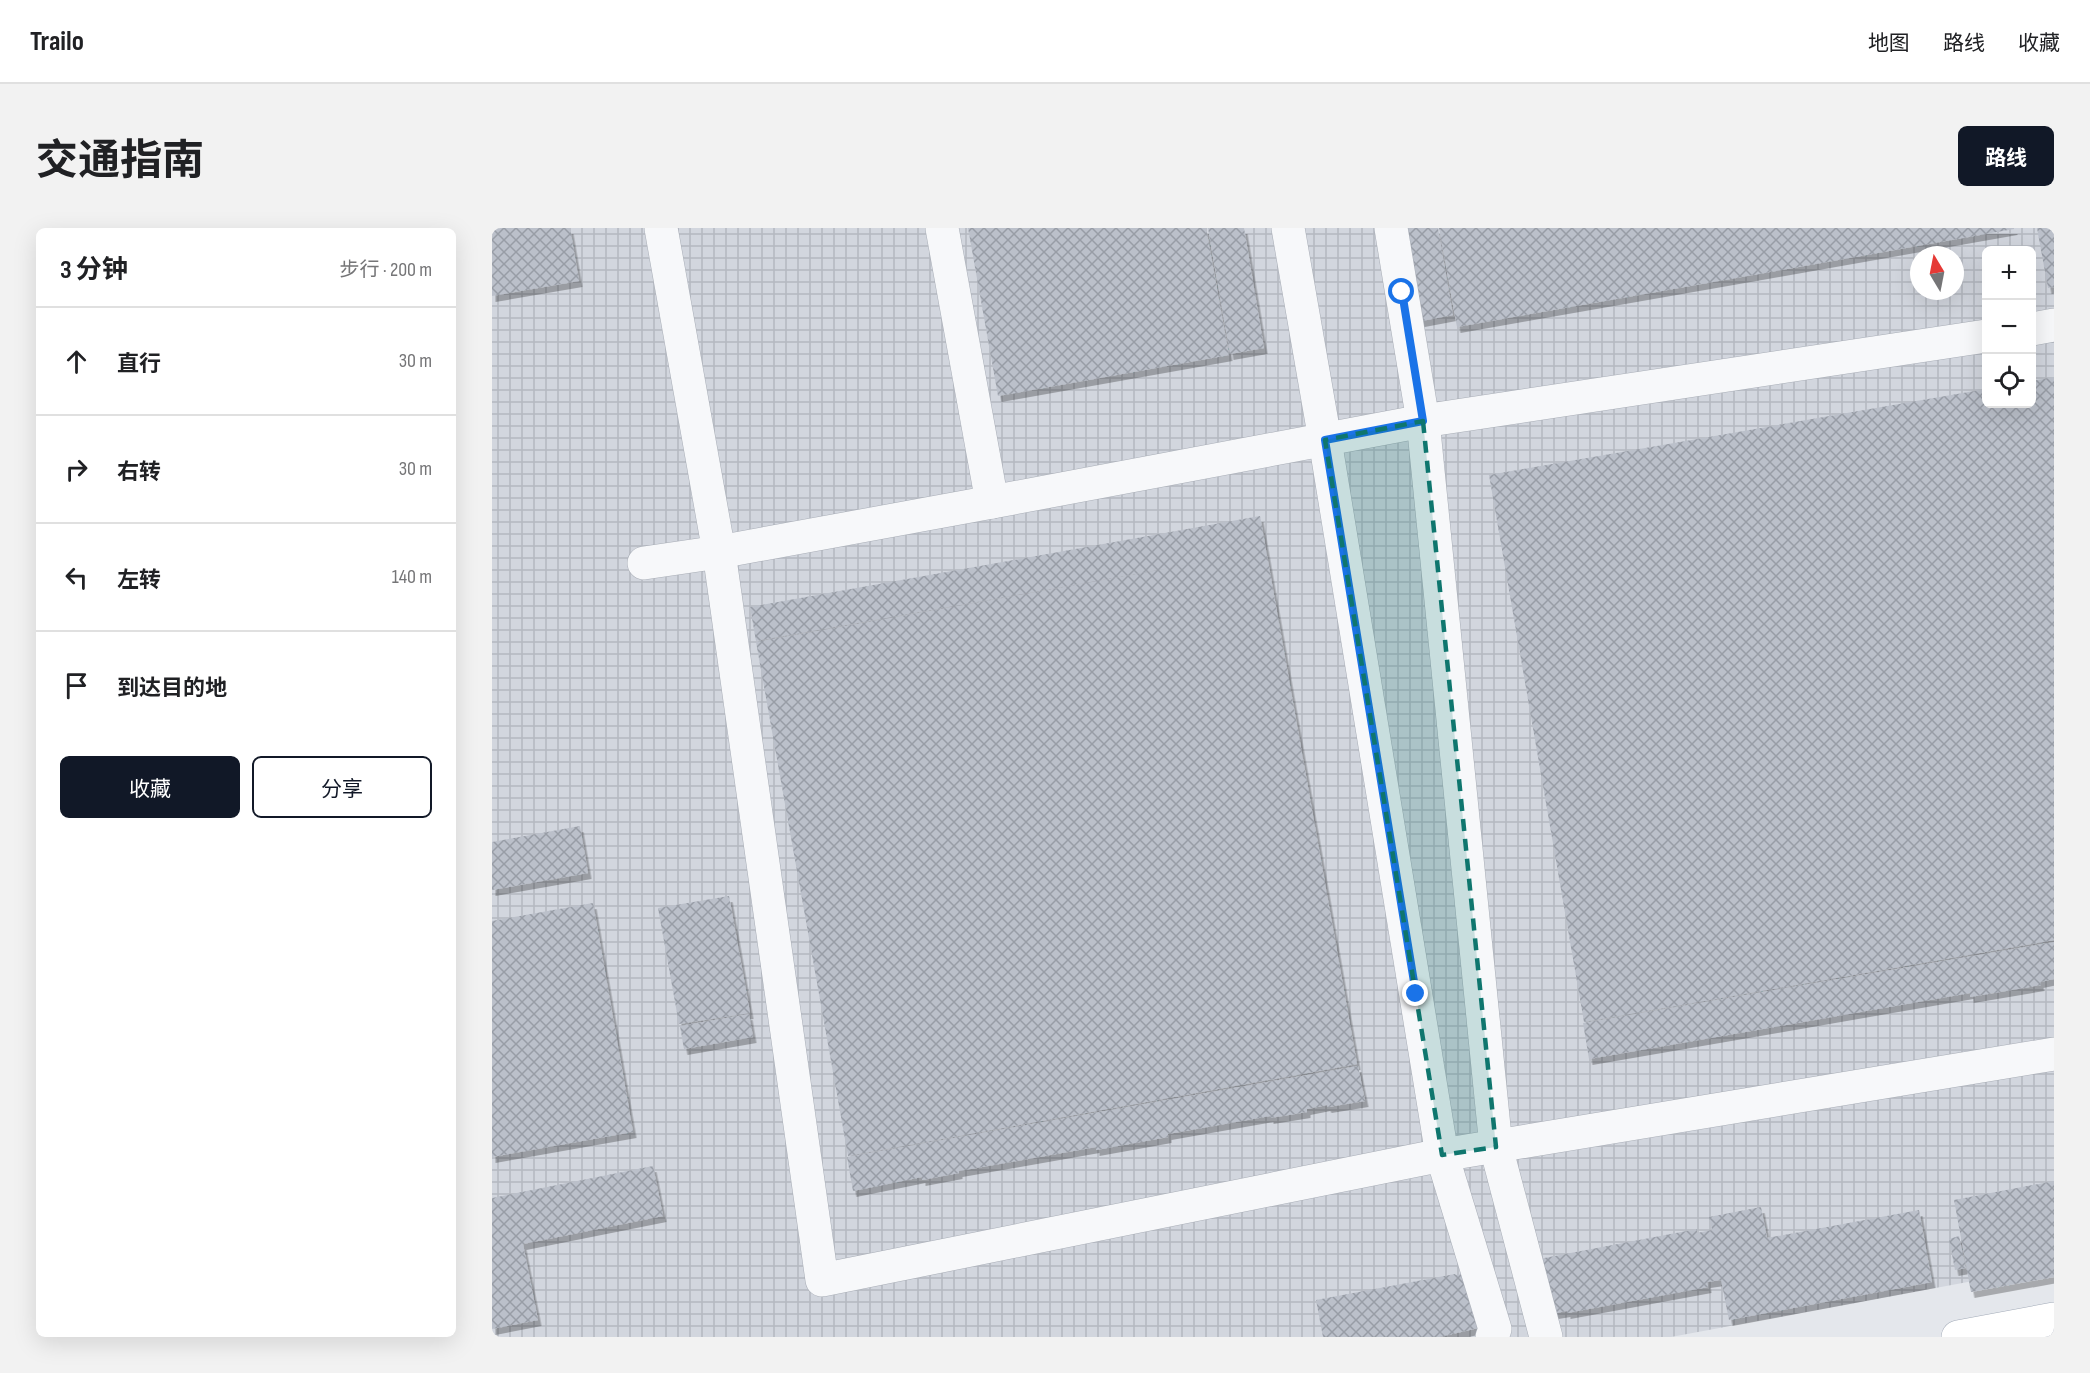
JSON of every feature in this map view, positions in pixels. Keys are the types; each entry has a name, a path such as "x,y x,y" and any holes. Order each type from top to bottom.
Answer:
{"main road":[{"path":"1958,1337 2054,1319"}],"street":[{"path":"661,228 719,552 822,1280 1442,1155 2054,1054"},
{"path":"942,228 992,502"},
{"path":"1288,228 1442,1155 1495,1329 1492,1337"},
{"path":"1391,228 1423,421 1496,1147 1546,1337"},
{"path":"2036,328 2054,326"},
{"path":"644,563 719,552 1423,421 1982,337"}],"highlighted area":[{"path":"1423,421 1496,1147 1442,1155 1325,440"}],"shaded area":[{"path":"492,228 2054,228 2054,1266 1671,1337 492,1337"}],"building":[{"path":"492,228 570,228 579,281 492,296"},
{"path":"968,228 1206,228 1229,355 998,396"},
{"path":"1208,228 1244,228 1264,348 1230,354"},
{"path":"1399,228 1438,228 1453,315 1416,322"},
{"path":"1439,228 2014,228 2014,229 1457,327"},
{"path":"2037,228 2054,228 2054,287 2048,288"},
{"path":"2054,377 2054,940 1584,1022 1489,475 1982,390 1982,408 2036,408 2036,380"},
{"path":"1260,516 1357,1064 848,1156 756,642 1232,557 756,641 750,607"},
{"path":"580,826 588,873 492,890 492,842"},
{"path":"729,896 750,1013 679,1024 658,908"},
{"path":"593,903 633,1132 492,1157 492,921"},
{"path":"2054,942 2054,979 2040,982 2041,985 1970,997 1970,993 1589,1059 1583,1023"},
{"path":"749,1014 753,1037 684,1049 680,1026"},
{"path":"1358,1066 1365,1101 1328,1107 1327,1105 1307,1109 1307,1112 1270,1118 1270,1116 1168,1134 1168,1137 1096,1150 1096,1147 853,1191 847,1157"},
{"path":"653,1166 663,1216 523,1244 538,1320 492,1329 492,1198"},
{"path":"2054,1181 2054,1277 1971,1292 1954,1200"},
{"path":"1761,1207 1767,1238 1919,1210 1932,1282 1729,1320 1721,1280 1707,1282 1708,1287 1567,1313 1567,1311 1549,1314 1539,1259 1697,1229 1697,1233 1712,1230 1709,1217"},
{"path":"1959,1236 1966,1268 1955,1270 1949,1239"},
{"path":"1473,1272 1483,1327 1439,1337 1323,1337 1316,1300"}],"route":[{"path":"1402,292 1423,421 1325,440 1416,994"}]}
